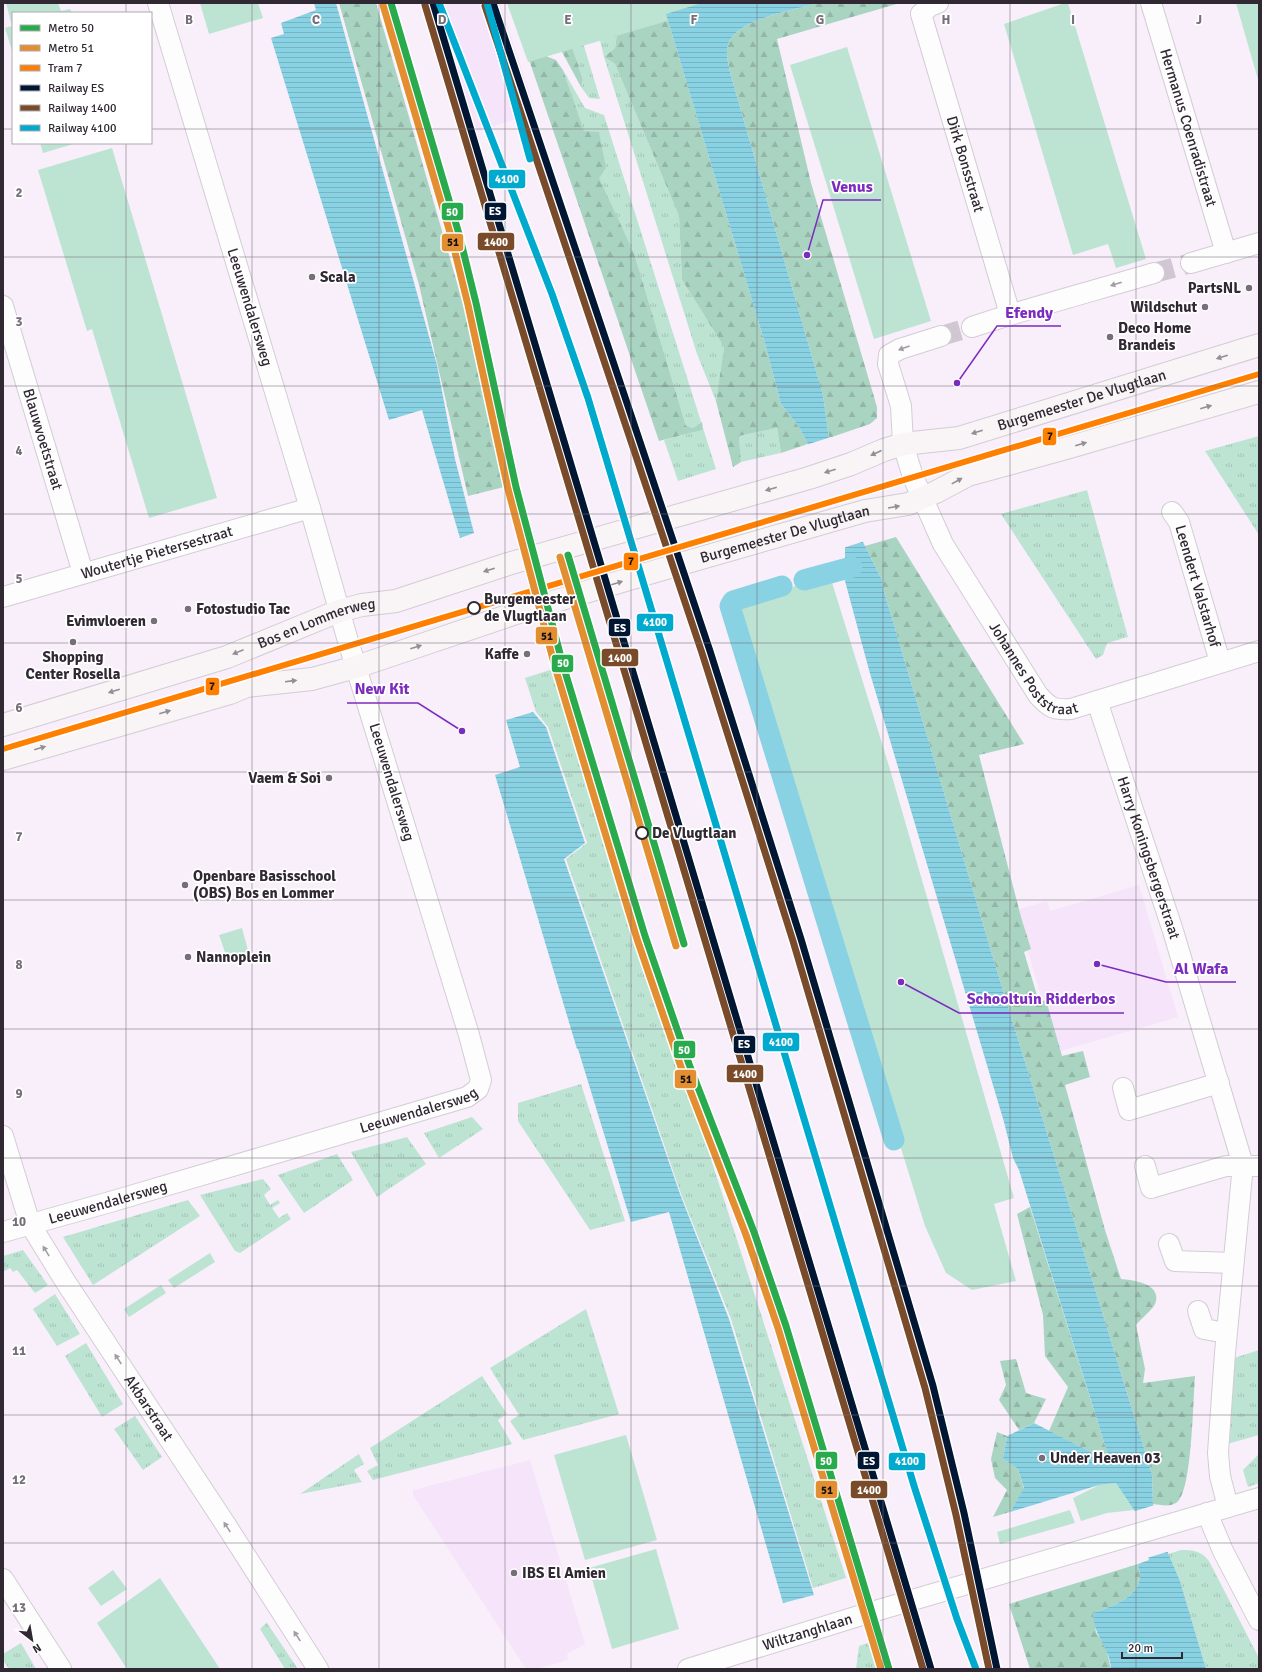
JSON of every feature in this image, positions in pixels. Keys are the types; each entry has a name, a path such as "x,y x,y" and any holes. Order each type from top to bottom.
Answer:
{"main road":[{"name":"Burgemeester De Vlugtlaan","path":"633,529 809,478 903,444 959,438 1259,345"},
{"name":"Burgemeester De Vlugtlaan","path":"356,667 522,611 649,573 865,511 891,508 923,499 968,475 1259,392"},
{"name":"Bos en Lommerweg","path":"3,725 227,657 339,611 362,605 396,601 508,564 633,529"},
{"path":"3,759 230,693 247,686 312,679 356,667"}],"street":[{"name":"Leeuwendalersweg","path":"3,1232 467,1097 478,1089 481,1080 469,1035 339,611 310,508 158,3"},
{"name":"Dirk Bonsstraat","path":"938,3 930,6 920,14 1010,314"},
{"name":"Hermanus Coenradistraat","path":"1151,3 1226,253"},
{"path":"1191,263 1259,243"},
{"path":"972,327 1010,314 1064,300 1154,273"},
{"name":"Blauwvoetstraat","path":"3,306 84,573"},
{"path":"923,499 913,477 903,444 901,406 888,364 889,355 900,349 941,336"},
{"name":"Johannes Poststraat","path":"923,499 943,544 1038,695 1055,710 1071,709 1259,650"},
{"name":"Woutertje Pietersestraat","path":"3,597 310,508"},
{"name":"Leendert Valstarhof","path":"1172,512 1179,522 1220,662"},
{"name":"Harry Koningsbergerstraat","path":"1097,700 1173,931 1219,1083 1251,1166 1233,1263 1226,1333 1218,1453 1220,1476 1228,1507"},
{"path":"1123,1088 1129,1110 1219,1083"},
{"name":"Akbarstraat","path":"3,1136 30,1224 65,1281 224,1522 318,1669"},
{"path":"1145,1166 1151,1188 1226,1166 1251,1166"},
{"path":"1169,1244 1175,1261 1233,1263"},
{"path":"1198,1311 1204,1329 1226,1333"},
{"name":"Wiltzanghlaan","path":"688,1669 1173,1522 1259,1498"},
{"path":"1207,1512 1223,1551 1259,1620"},
{"path":"3,1579 61,1669"}],"shaded area":[{"path":"424,3 500,3 536,112 465,136"},
{"path":"1139,885 1178,1017 1057,1052 1016,910 1047,901 1050,911"},
{"name":"IBS El Amien","path":"530,1460 585,1644 567,1654 568,1660 536,1669 526,1669 413,1495 413,1490"}],"green space":[{"path":"6,3 58,3 61,11 70,9 72,12 12,12 12,26"},
{"path":"200,3 258,3 263,18 209,34"},
{"path":"339,3 376,3 464,307 482,387 508,486 468,496 419,285"},
{"path":"507,3 728,3 528,62"},
{"path":"571,3 600,99 589,98 581,87 583,80 567,31"},
{"path":"607,3 618,26 615,48 604,57 592,7"},
{"path":"818,3 900,3 777,39 811,183 877,407 877,418 870,424 829,438 823,395 731,76 727,53 728,45 733,36 742,28 767,17"},
{"path":"1068,3 1146,259 1116,268 1108,244 1073,255 1004,24"},
{"path":"1236,3 1259,3 1259,83"},
{"path":"666,14 764,340 781,404 799,427 808,444 781,453 777,428 739,436 741,462 733,467 716,401 724,347 682,280 679,216 615,64 604,57 615,48 618,26"},
{"path":"12,26 12,51 5,28"},
{"path":"567,31 583,80 581,87 555,39"},
{"path":"847,47 931,321 874,339 790,65"},
{"path":"525,48 556,60 563,70 584,131 599,132 606,168 599,178 634,253 686,426 693,428 702,422 703,430 659,441"},
{"path":"604,57 615,64 679,216 682,280 724,347 716,401 697,354"},
{"path":"563,70 585,108 604,115 701,422 693,428 686,426 634,253 598,178"},
{"path":"40,144 74,144 43,153"},
{"path":"112,148 217,498 149,518 92,329 87,331 38,170"},
{"path":"703,427 716,469 678,481 664,440 703,430"},
{"path":"777,428 781,453 741,462 739,436"},
{"path":"1259,436 1259,535 1205,451"},
{"path":"1087,490 1128,637 1107,643 1103,655 1096,659 1001,514"},
{"path":"896,537 1024,744 979,755 1021,917 1031,949 1024,952 1039,1002 1046,1000 1062,1056 1083,1051 1090,1077 1065,1085 1105,1230 1121,1279 1146,1284 1155,1292 1156,1297 1154,1306 1136,1325 1145,1369 1143,1383 1195,1376 1187,1477 1179,1500 1174,1504 1153,1504 1152,1474 994,961 883,588 882,580 865,546"},
{"path":"830,576 889,766 1014,1198 994,1204 1016,1281 972,1290 946,1273 925,1226 733,604"},
{"path":"553,669 846,1578 813,1588 731,1319 681,1194 566,859 587,843 548,727 536,712 525,678"},
{"path":"242,928 249,954 228,961 219,935"},
{"path":"581,1084 625,1221 590,1230 518,1121 518,1103"},
{"path":"472,1117 483,1129 439,1158 424,1133"},
{"path":"407,1137 426,1164 377,1197 351,1152"},
{"path":"337,1154 353,1180 304,1213 278,1175"},
{"path":"263,1179 271,1189 264,1195 270,1205 278,1200 280,1203 272,1208 279,1218 287,1213 291,1219 240,1253 235,1251 200,1195"},
{"path":"188,1200 200,1216 93,1285 63,1237"},
{"path":"1030,1207 1108,1455 1096,1459 1091,1452 1049,1431 1068,1387 1045,1356 1043,1315 1017,1214"},
{"path":"23,1250 48,1285 35,1293 17,1270 13,1272 10,1268 3,1272 3,1256"},
{"path":"210,1253 215,1262 174,1288 168,1280"},
{"path":"161,1285 166,1293 129,1317 124,1309"},
{"path":"55,1294 80,1334 57,1346 33,1309"},
{"path":"586,1309 619,1414 523,1440 510,1421 519,1415 490,1368"},
{"path":"86,1343 123,1404 102,1417 65,1356"},
{"path":"1259,1350 1259,1435 1227,1444 1231,1359"},
{"path":"1016,1359 1026,1393 1046,1399 1034,1423 1019,1430 999,1400 1006,1385 1000,1361"},
{"path":"482,1376 507,1414 498,1420 512,1444 373,1480 367,1471 378,1465 370,1448"},
{"path":"135,1416 162,1457 143,1470 114,1429"},
{"path":"997,1432 1007,1436 1003,1459 1018,1469 1024,1489 1010,1512 993,1517 1007,1490 995,1478 991,1459"},
{"path":"626,1435 657,1540 585,1560 554,1455"},
{"path":"359,1454 364,1464 354,1470 362,1482 300,1494"},
{"path":"1259,1454 1259,1483 1248,1487 1243,1470"},
{"path":"1116,1483 1134,1510 1107,1513 1081,1521 1073,1498 1099,1485"},
{"path":"1070,1510 1075,1523 1000,1544 997,1532"},
{"path":"656,1549 679,1629 612,1649 589,1568"},
{"path":"1181,1550 1189,1550 1200,1553 1209,1561 1259,1658 1259,1669 1206,1669 1180,1581 1168,1554"},
{"path":"1138,1564 1140,1576 1135,1590 1129,1596 1115,1604 1093,1613 1096,1632 1106,1648 1111,1669 1030,1669 1009,1604"},
{"path":"113,1570 127,1589 101,1606 88,1588"},
{"path":"160,1578 220,1669 127,1669 97,1623"},
{"path":"267,1622 298,1669 285,1669 260,1629"},
{"path":"871,1642 880,1669 856,1669 859,1646"},
{"path":"21,1643 36,1669 9,1669 3,1660 3,1654"}],"water":[{"path":"314,3 336,3 437,365 455,459 474,533 460,538 422,410 389,420 271,38 284,34 281,23 316,10"},
{"path":"702,3 818,3 767,17 742,28 733,36 727,49 731,76 823,395 829,438 863,542 882,580 883,588 994,961 1152,1474 1153,1504 1168,1553 1180,1581 1206,1669 1111,1669 1108,1654 1098,1635 1093,1613 1107,1608 1129,1596 1138,1584 1140,1576 1138,1564 1149,1560 1134,1510 1116,1483 1099,1485 1010,1512 1024,1488 1018,1469 1003,1459 1007,1436 1034,1423 1091,1452 1096,1459 1108,1455 1019,1170 1013,1158 1004,1122 869,670 845,581 845,547 808,444 799,427 781,404 764,340 666,14"},
{"path":"533,712 546,727 585,843 564,859 680,1194 729,1319 814,1595 783,1603 669,1212 631,1222 577,1049 495,775 520,767 506,720"}],"pier":[{"path":"831,437 865,541 843,548 806,445"},
{"path":"1155,1505 1170,1551 1147,1558 1132,1512"}],"waterway":[{"path":"804,580 852,567"},
{"path":"782,586 733,601 730,606 894,1140"}],"tunnel":[{"path":"1154,273 1191,263"},
{"path":"941,336 972,327"}],"metro line":[{"name":"50","path":"391,3 459,234 476,303 516,487 563,665 645,936 689,1064 754,1232 786,1326 889,1669"},
{"name":"51","path":"383,5 451,236 468,305 508,489 555,667 637,939 681,1067 746,1235 778,1328 881,1669"},
{"name":"50","path":"568,555 684,944"},
{"name":"51","path":"560,557 676,946"}],"tram line":[{"name":"7","path":"3,749 1259,374"}],"rail line":[{"name":"ES","path":"433,3 931,1669"},
{"name":"4100","path":"439,3 552,294 588,398 915,1489 957,1619 976,1669"},
{"name":"4100","path":"487,3 530,159"},
{"name":"ES","path":"493,3 710,651 801,939 933,1386 964,1513 997,1669"},
{"name":"1400","path":"425,5 923,1669"},
{"name":"1400","path":"485,6 702,653 793,941 925,1388 956,1515 989,1669"}],"place":[{"name":"Venus","path":"807,255"},
{"name":"Scala","path":"312,277"},
{"name":"PartsNL","path":"1249,288"},
{"name":"Wildschut","path":"1205,307"},
{"name":"Deco Home Brandeis","path":"1110,337"},
{"name":"Efendy","path":"957,383"},
{"name":"Burgemeester de Vlugtlaan","path":"474,608"},
{"name":"Fotostudio Tac","path":"188,609"},
{"name":"Evimvloeren","path":"154,621"},
{"name":"Shopping Center Rosella","path":"73,642"},
{"name":"Kaffe","path":"527,654"},
{"name":"New Kit","path":"462,731"},
{"name":"Vaem & Soi","path":"329,778"},
{"name":"De Vlugtlaan","path":"642,833"},
{"name":"Openbare Basisschool (OBS) Bos en Lommer","path":"185,885"},
{"name":"Nannoplein","path":"188,957"},
{"name":"Al Wafa","path":"1097,964"},
{"name":"Schooltuin Ridderbos","path":"901,982"},
{"name":"Under Heaven 03","path":"1042,1458"},
{"name":"IBS El Amien","path":"514,1573"}]}
